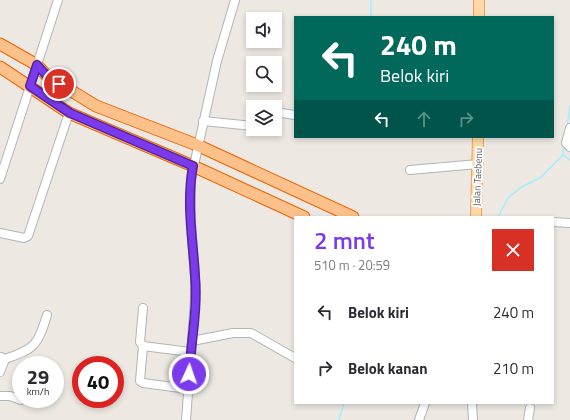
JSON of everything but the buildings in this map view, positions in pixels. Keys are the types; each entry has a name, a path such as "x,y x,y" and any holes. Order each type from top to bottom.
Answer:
{"highway":[{"path":"0,44 37,65 47,76 96,106 197,145 351,216"},
{"path":"0,67 70,113 193,166 302,216"}],"main road":[{"name":"Jalan Taebenu","path":"476,216 478,138"}],"street":[{"path":"0,179 58,0"},
{"path":"186,420 195,277 191,224 191,179 202,121 217,61 235,0"},
{"path":"0,233 24,238 28,236 70,113"},
{"path":"282,113 294,115"},
{"path":"202,121 246,125"},
{"path":"567,145 570,128"},
{"path":"410,170 478,164"},
{"path":"554,222 570,223"},
{"path":"143,308 140,342 143,346 140,381 143,383 188,389"},
{"path":"0,372 2,358 26,352 37,342 47,315"},
{"path":"192,340 233,333 251,333 294,357"},
{"path":"143,346 190,352"},
{"path":"0,396 12,397"},
{"path":"419,420 425,404"},
{"path":"472,404 473,420"},
{"path":"528,420 530,408"}],"waterway":[{"path":"371,0 371,16"},
{"path":"567,127 570,106"},
{"path":"564,146 563,155 570,160"},
{"path":"499,216 508,198 520,188 541,177 563,155"},
{"path":"339,420 344,404"}],"route":[{"path":"59,84 47,76 37,65 30,86 70,113 193,166 191,179 191,224 195,299 189,374"}]}
